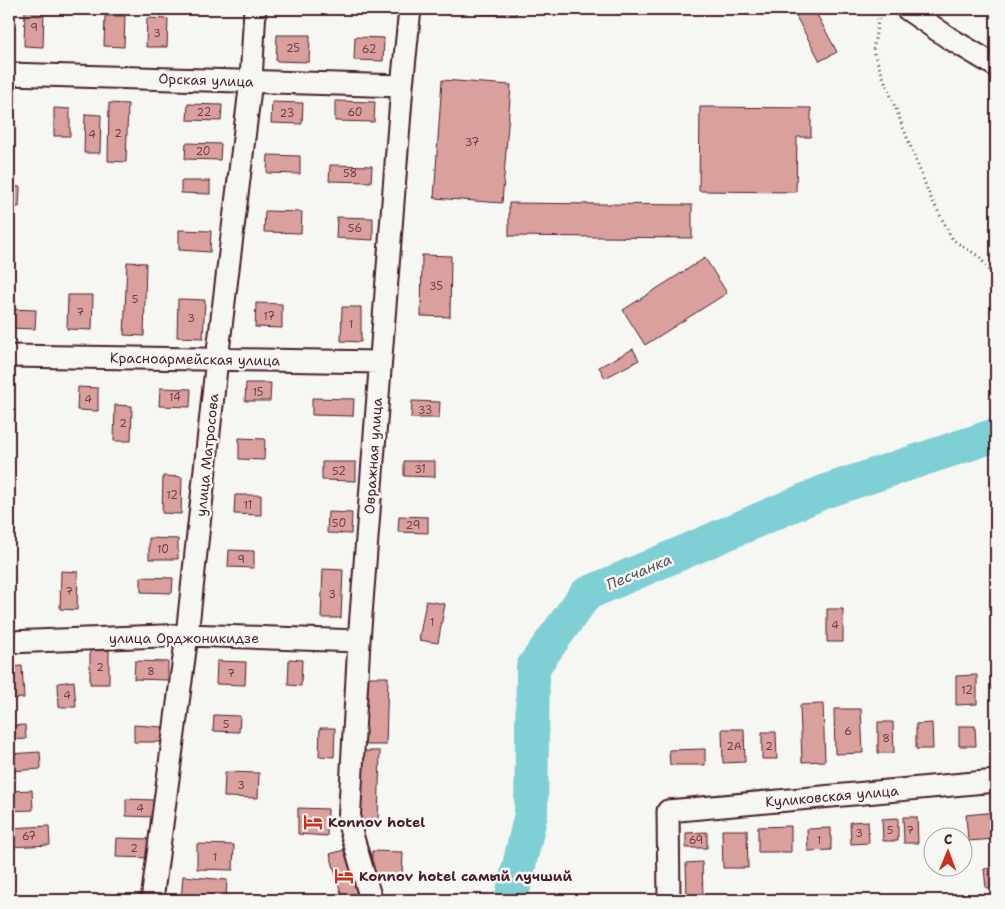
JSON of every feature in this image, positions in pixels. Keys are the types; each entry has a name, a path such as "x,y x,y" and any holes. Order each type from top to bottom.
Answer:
{"street":[{"name":"улица Матросова","path":"152,900 187,635 217,359 251,81 255,9"},
{"name":"Овражная улица","path":"370,900 349,824 359,641 402,86 410,9"},
{"path":"907,9 949,38 996,66"},
{"name":"Орская улица","path":"9,74 402,86"},
{"name":"Красноармейская улица","path":"9,356 380,362"},
{"name":"улица Орджоникидзе","path":"9,642 187,635 359,641"},
{"name":"Куликовская улица","path":"669,900 668,811 996,781"}],"path":[{"path":"880,9 873,50 930,196 953,240 980,257 996,285"}],"building":[{"path":"25,9 44,9 43,47 24,46"},
{"path":"224,9 224,11 196,10"},
{"path":"481,9 517,9 516,15 481,14"},
{"path":"792,9 814,9 837,52 820,61"},
{"path":"105,16 125,16 124,47 104,46"},
{"path":"147,18 168,19 167,47 146,47"},
{"path":"9,27 11,27 10,46 9,46"},
{"path":"277,35 310,35 309,62 276,61"},
{"path":"355,37 384,38 383,61 354,60"},
{"path":"442,80 511,85 502,203 434,198"},
{"path":"335,101 375,102 374,122 335,121"},
{"path":"272,102 303,103 302,124 271,123"},
{"path":"109,103 128,104 126,162 108,161"},
{"path":"188,104 222,105 221,121 187,120"},
{"path":"700,107 811,108 811,137 797,137 796,192 699,191"},
{"path":"54,108 70,109 70,136 54,136"},
{"path":"85,114 101,115 100,153 84,153"},
{"path":"186,143 221,144 220,160 185,159"},
{"path":"268,155 300,156 300,174 267,173"},
{"path":"330,165 372,166 371,182 329,181"},
{"path":"181,181 210,181 210,194 181,193"},
{"path":"9,186 20,187 19,207 9,207"},
{"path":"509,203 692,205 692,238 509,236"},
{"path":"265,211 302,212 301,233 264,232"},
{"path":"337,217 373,218 373,240 336,238"},
{"path":"179,230 211,231 210,252 179,250"},
{"path":"422,255 451,256 450,317 421,316"},
{"path":"705,258 727,293 645,345 623,310"},
{"path":"127,262 146,263 144,336 124,335"},
{"path":"68,295 93,295 92,330 67,329"},
{"path":"178,299 205,300 203,338 177,337"},
{"path":"256,303 282,304 282,328 255,327"},
{"path":"342,307 361,307 361,342 341,341"},
{"path":"9,309 36,310 35,329 9,328"},
{"path":"633,349 639,360 605,378 599,367"},
{"path":"246,383 271,383 270,401 245,401"},
{"path":"78,387 98,388 98,411 77,410"},
{"path":"160,388 191,389 190,407 159,406"},
{"path":"312,398 354,399 353,416 312,415"},
{"path":"412,401 440,402 439,418 411,418"},
{"path":"115,405 132,406 131,441 114,441"},
{"path":"239,438 265,439 264,460 239,459"},
{"path":"404,461 435,461 435,477 404,476"},
{"path":"322,462 356,462 356,481 322,480"},
{"path":"163,476 182,477 181,514 162,513"},
{"path":"235,495 261,495 261,515 234,514"},
{"path":"328,512 352,513 351,534 327,533"},
{"path":"399,516 428,517 428,533 398,532"},
{"path":"149,538 178,539 178,559 149,559"},
{"path":"229,550 254,551 254,568 228,567"},
{"path":"323,569 343,570 341,618 321,618"},
{"path":"61,571 78,572 77,610 60,609"},
{"path":"141,577 173,578 172,593 141,592"},
{"path":"9,592 11,592 11,610 9,610"},
{"path":"426,601 445,604 438,643 419,640"},
{"path":"827,609 843,609 843,642 827,642"},
{"path":"90,650 109,650 109,684 90,684"},
{"path":"289,659 302,660 301,686 288,685"},
{"path":"135,661 168,662 168,680 134,679"},
{"path":"217,661 246,662 245,685 216,684"},
{"path":"22,666 24,698 9,699 9,667"},
{"path":"977,675 977,704 956,705 956,676"},
{"path":"367,677 388,677 386,745 365,745"},
{"path":"74,681 76,707 59,707 58,683"},
{"path":"823,704 825,761 802,762 800,705"},
{"path":"834,709 861,709 863,753 835,754"},
{"path":"214,715 240,716 239,732 213,731"},
{"path":"878,722 893,722 894,753 878,753"},
{"path":"932,723 933,749 916,749 916,724"},
{"path":"25,725 26,739 9,740 9,726"},
{"path":"134,725 163,727 163,742 134,742"},
{"path":"959,726 975,726 976,746 959,746"},
{"path":"320,728 335,728 334,757 319,756"},
{"path":"722,729 744,729 745,762 723,763"},
{"path":"762,732 776,732 777,759 762,759"},
{"path":"705,749 705,765 670,765 669,750"},
{"path":"358,751 380,751 378,821 356,820"},
{"path":"40,752 41,769 9,771 9,754"},
{"path":"225,772 259,773 258,798 224,797"},
{"path":"32,790 33,810 9,811 9,791"},
{"path":"126,799 155,800 154,817 126,816"},
{"name":"Konnov hotel","path":"298,808 328,809 327,836 298,834"},
{"path":"996,812 996,839 972,841 972,826 967,826 966,815"},
{"path":"903,817 917,817 918,843 904,843"},
{"path":"898,818 898,841 883,841 882,819"},
{"path":"868,821 869,843 851,844 850,822"},
{"path":"49,826 50,845 9,847 9,828"},
{"path":"791,826 791,852 758,852 758,827"},
{"path":"831,828 831,850 808,851 807,829"},
{"path":"722,830 747,830 748,868 723,868"},
{"path":"707,832 707,848 686,848 686,833"},
{"path":"117,838 152,839 151,858 116,857"},
{"path":"197,844 234,845 233,870 197,869"},
{"name":"Konnov hotel самый лучший","path":"344,850 358,897 348,900 343,900 330,854"},
{"path":"372,851 403,852 402,879 371,878"},
{"path":"702,862 703,896 687,897 686,863"},
{"path":"996,868 996,887 986,888 984,869"},
{"path":"183,876 227,880 226,900 181,900"}],"waterway":[{"name":"Песчанка","path":"511,900 531,814 533,667 586,594 826,491 996,435"}],"place":[{"name":"Konnov hotel","path":"313,822"},
{"name":"Konnov hotel самый лучший","path":"344,876"}]}
